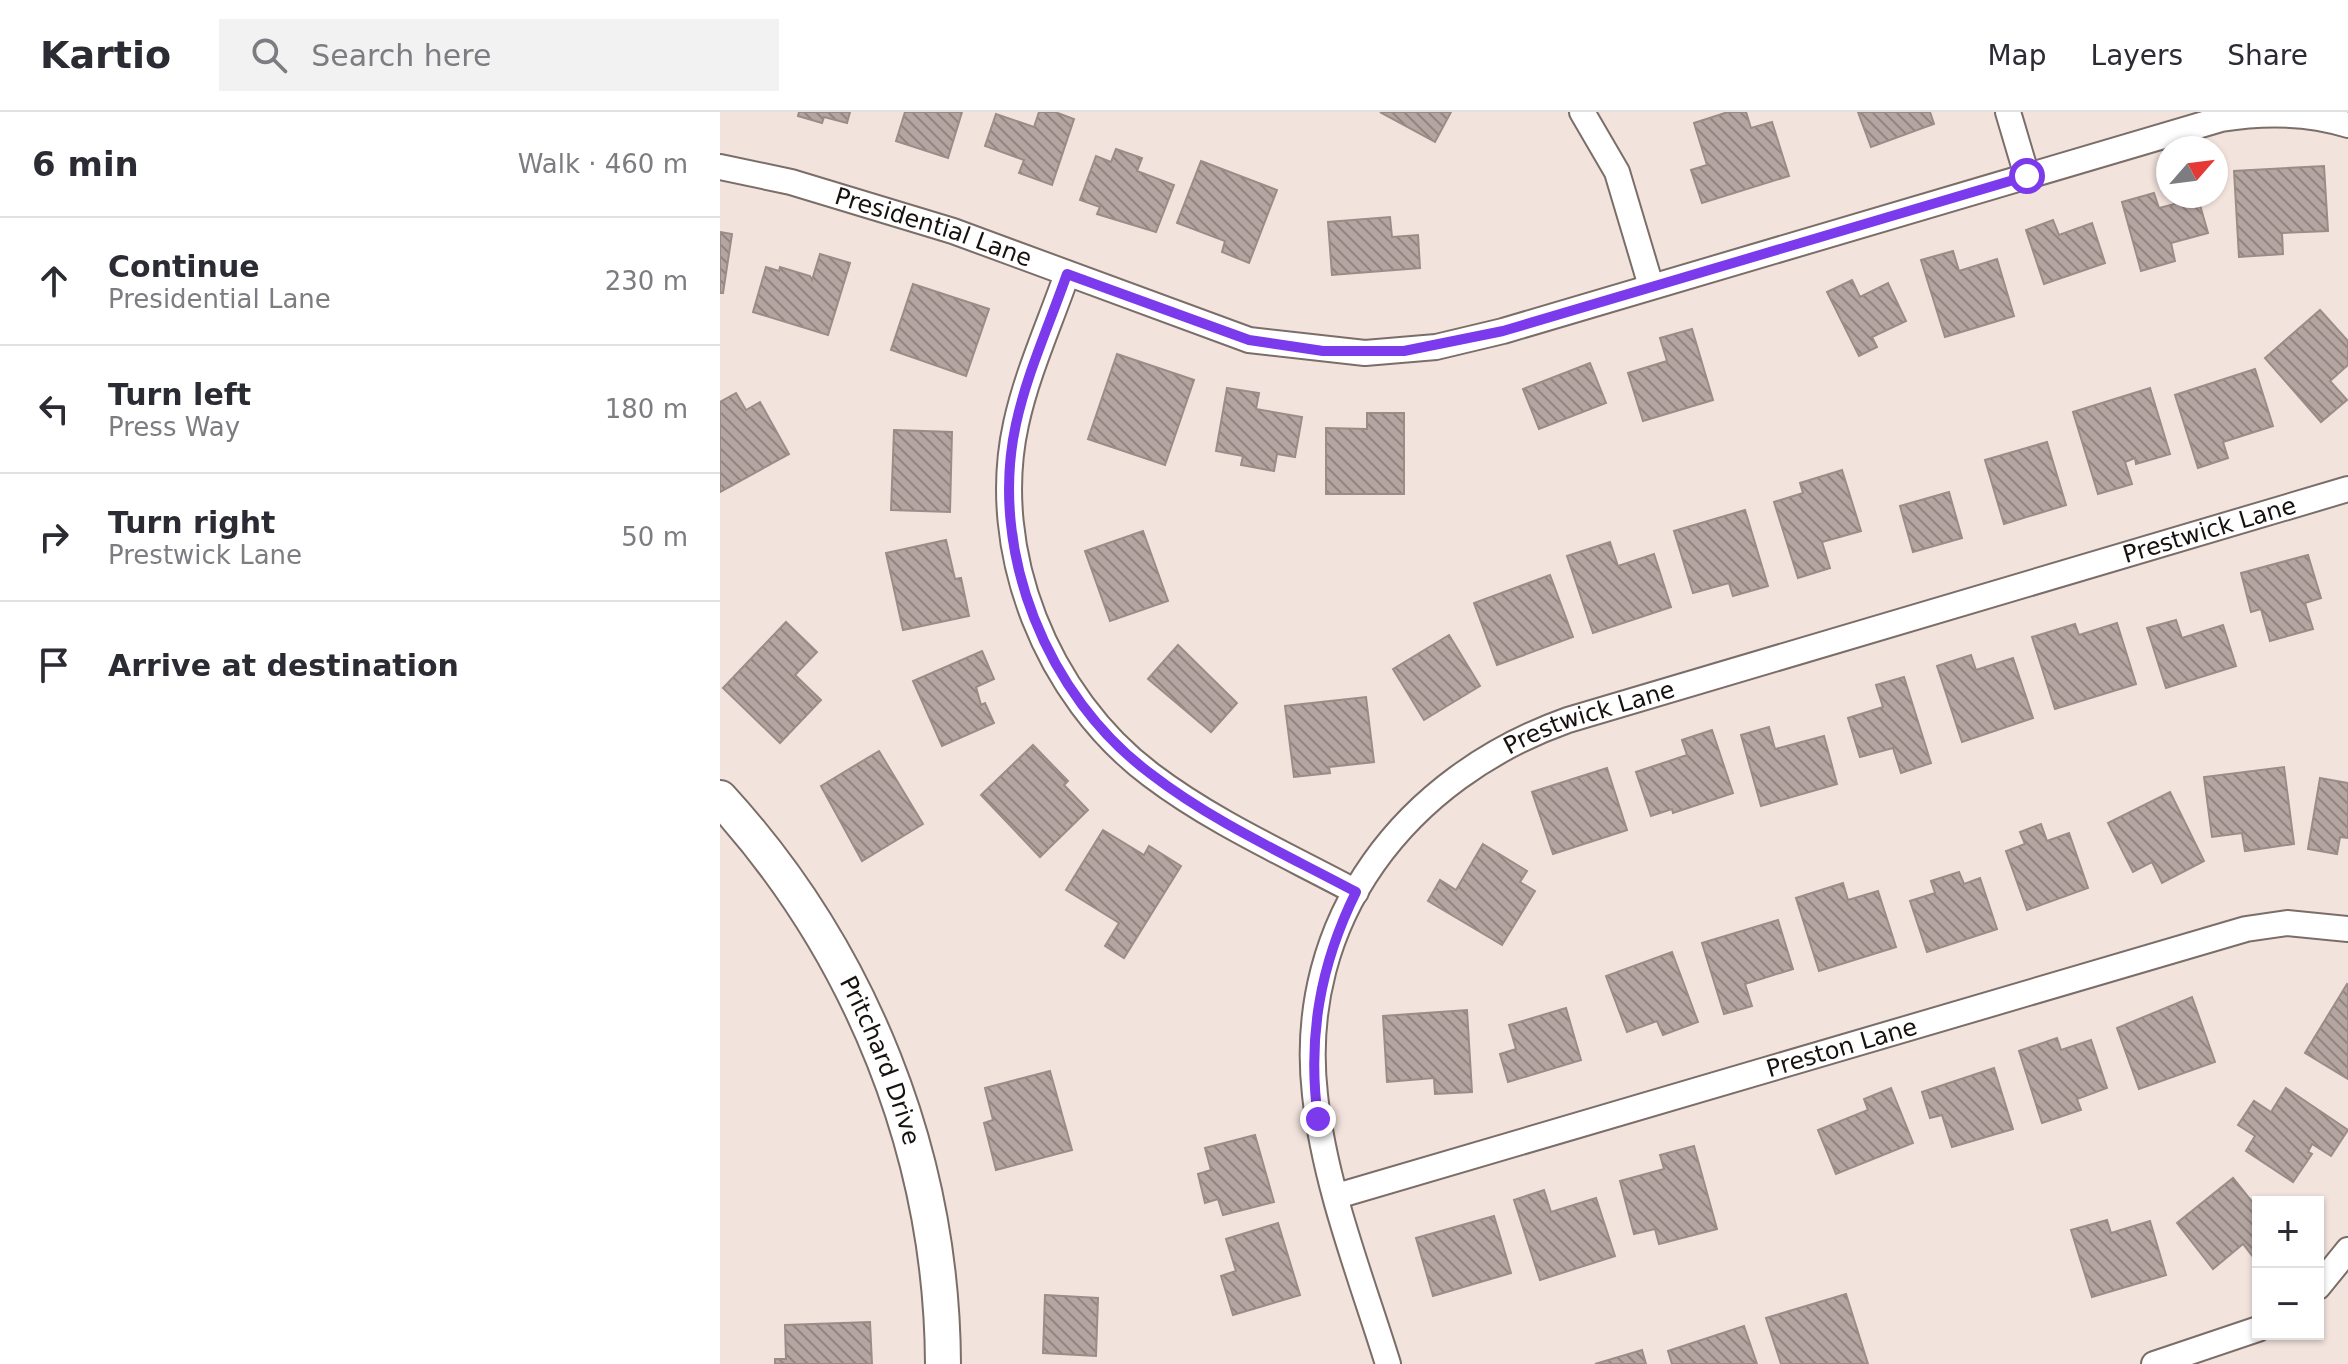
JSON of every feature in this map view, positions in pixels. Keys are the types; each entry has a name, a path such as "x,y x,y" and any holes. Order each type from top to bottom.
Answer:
{"street":[{"path":"1582,112 1608,151 1617,172 1651,286"},
{"path":"2008,112 2027,176"},
{"name":"Presidential Lane","path":"720,167 874,206 1249,340 1365,353 1404,351 1468,340 2246,114 2300,114 2348,125"},
{"path":"1067,274 1025,394 1011,456 1010,488 1021,580 1045,643 1080,702 1126,754 1149,773 1211,814 1356,892"},
{"name":"Prestwick Lane","path":"1388,1364 1337,1196 1318,1119 1314,1040 1327,961 1356,892 1386,845 1436,792 1480,759 1542,730 2348,489"},
{"name":"Pritchard Drive","path":"720,798 763,846 808,908 866,1016 897,1091 919,1164 933,1235 943,1364"},
{"name":"Preston Lane","path":"1337,1196 2246,929 2287,923 2348,929"},
{"path":"2324,1280 2348,1250"},
{"path":"2154,1364 2252,1331"}],"building":[{"path":"799,112 850,112 847,123 824,117 822,123 798,116"},
{"path":"905,112 962,112 948,158 896,141"},
{"path":"1039,112 1055,112 1074,119 1052,185 1019,173 1024,160 985,146 996,114 1034,127"},
{"path":"1380,112 1451,112 1435,142"},
{"path":"1728,112 1746,112 1751,128 1772,122 1789,176 1702,203 1691,170 1707,165 1694,123"},
{"path":"1858,112 1930,112 1934,124 1871,147"},
{"path":"1116,149 1142,158 1137,171 1174,185 1156,232 1097,214 1100,207 1080,200 1096,156 1111,162"},
{"path":"1201,161 1277,190 1249,263 1222,252 1225,241 1177,223"},
{"path":"2324,166 2328,231 2282,233 2283,254 2239,257 2234,171"},
{"path":"2154,193 2156,208 2201,208 2208,233 2171,243 2175,261 2141,271 2122,202"},
{"path":"1390,217 1392,237 1418,235 1420,268 1332,275 1328,222"},
{"path":"2053,220 2059,235 2092,223 2105,263 2044,284 2026,230"},
{"path":"720,232 732,234 723,293 720,293"},
{"path":"1953,251 1959,271 1997,259 2014,316 1945,337 1921,260"},
{"path":"820,254 850,263 828,335 753,312 766,267 779,271 780,267 810,276 812,280"},
{"path":"1852,280 1860,297 1888,283 1906,321 1872,337 1877,347 1859,356 1827,292"},
{"path":"913,284 989,309 966,376 891,350"},
{"path":"2320,310 2348,341 2348,365 2330,381 2347,400 2321,422 2265,358"},
{"path":"1692,329 1713,400 1643,421 1628,373 1667,361 1660,338"},
{"path":"1117,354 1194,380 1165,465 1088,439"},
{"path":"1590,363 1606,403 1539,429 1523,389"},
{"path":"2255,369 2273,426 2223,442 2228,458 2198,468 2175,395"},
{"path":"1227,388 1259,393 1256,409 1302,417 1295,457 1277,454 1274,471 1241,465 1243,456 1216,451"},
{"path":"2150,388 2170,454 2136,464 2135,458 2125,462 2132,484 2098,494 2073,412"},
{"path":"736,393 746,410 760,402 789,454 720,492 720,402"},
{"path":"1367,413 1404,413 1404,494 1326,494 1326,428 1367,429"},
{"path":"894,430 952,432 950,512 891,510"},
{"path":"2047,442 2066,505 2004,524 1985,460"},
{"path":"1842,470 1861,531 1822,542 1830,568 1798,578 1774,502 1803,493 1800,483"},
{"path":"1949,492 1962,538 1913,552 1900,506"},
{"path":"1745,510 1768,586 1733,596 1729,583 1693,593 1674,531"},
{"path":"1143,531 1168,601 1110,621 1085,551"},
{"path":"946,540 955,579 961,578 969,616 903,630 886,553"},
{"path":"1610,542 1618,566 1654,554 1671,607 1593,633 1567,556"},
{"path":"2308,555 2321,598 2305,603 2313,629 2270,641 2261,609 2251,612 2241,573"},
{"path":"1550,575 1573,637 1497,665 1474,603"},
{"path":"2176,620 2182,638 2223,625 2236,666 2166,688 2147,628"},
{"path":"786,622 817,652 795,675 821,700 780,743 723,688"},
{"path":"2117,623 2136,684 2055,709 2032,637 2075,624 2079,635"},
{"path":"1449,635 1480,686 1424,720 1393,669"},
{"path":"1178,645 1237,703 1211,732 1148,679"},
{"path":"982,651 994,679 976,687 981,705 985,703 994,723 942,746 913,681"},
{"path":"1971,655 1976,670 2013,658 2033,718 1962,742 1937,666"},
{"path":"1904,677 1931,763 1901,773 1893,748 1860,757 1848,718 1883,707 1876,685"},
{"path":"1366,697 1374,762 1329,767 1330,773 1294,777 1285,706"},
{"path":"1769,727 1775,749 1824,736 1837,784 1761,806 1741,735"},
{"path":"1712,730 1733,793 1673,813 1672,809 1651,816 1636,772 1687,755 1682,740"},
{"path":"1033,745 1068,781 1064,785 1088,810 1040,857 981,795"},
{"path":"879,751 923,824 862,861 821,786"},
{"path":"2284,767 2294,844 2245,851 2242,833 2212,837 2204,777"},
{"path":"1607,768 1627,830 1553,854 1532,792"},
{"path":"2320,778 2348,783 2348,838 2340,837 2337,854 2308,849"},
{"path":"2170,792 2204,861 2162,883 2152,862 2133,872 2108,823"},
{"path":"2041,824 2047,841 2069,833 2088,888 2027,910 2006,851 2025,844 2020,832"},
{"path":"1103,830 1144,855 1149,846 1181,866 1124,958 1105,946 1119,923 1066,890"},
{"path":"1483,844 1527,871 1520,882 1535,891 1502,945 1428,901 1440,880 1456,890"},
{"path":"1959,872 1964,884 1980,878 1997,929 1927,952 1910,901 1935,893 1931,881"},
{"path":"1843,883 1848,900 1878,891 1896,947 1819,971 1796,898"},
{"path":"1778,920 1793,969 1745,984 1752,1006 1724,1014 1702,943"},
{"path":"1672,952 1698,1022 1663,1035 1657,1021 1627,1032 1606,976"},
{"path":"2348,985 2348,1079 2305,1053"},
{"path":"2192,997 2215,1062 2139,1089 2117,1028"},
{"path":"1566,1008 1581,1060 1508,1082 1500,1054 1516,1049 1509,1025"},
{"path":"1467,1010 1472,1092 1435,1094 1434,1078 1387,1082 1383,1016"},
{"path":"2057,1038 2061,1050 2091,1040 2107,1088 2077,1099 2081,1110 2042,1123 2019,1051"},
{"path":"1994,1068 2013,1129 1952,1147 1942,1115 1930,1118 1922,1092"},
{"path":"1050,1071 1072,1150 996,1170 984,1123 993,1120 985,1088"},
{"path":"1891,1088 1913,1143 1836,1174 1818,1130 1868,1110 1864,1099"},
{"path":"2286,1088 2348,1130 2331,1156 2312,1144 2308,1152 2312,1154 2293,1182 2246,1151 2255,1136 2238,1125 2254,1101 2271,1112"},
{"path":"1255,1135 1274,1202 1223,1215 1218,1199 1205,1203 1198,1174 1211,1170 1205,1148"},
{"path":"1694,1146 1717,1229 1659,1244 1655,1229 1634,1234 1620,1181 1664,1169 1660,1155"},
{"path":"2233,1178 2252,1202 2252,1255 2243,1244 2213,1269 2177,1223"},
{"path":"1544,1190 1551,1212 1596,1198 1615,1256 1540,1280 1514,1200"},
{"path":"1494,1216 1511,1273 1433,1296 1416,1238"},
{"path":"2107,1220 2111,1233 2150,1221 2166,1275 2092,1297 2071,1230"},
{"path":"1278,1223 1300,1295 1233,1315 1221,1276 1236,1271 1226,1239"},
{"path":"1846,1294 1868,1364 1781,1364 1766,1318"},
{"path":"1045,1295 1098,1298 1096,1356 1043,1353"},
{"path":"870,1322 872,1364 775,1364 775,1359 786,1359 785,1325"},
{"path":"1744,1326 1757,1364 1672,1364 1668,1351"},
{"path":"1642,1350 1646,1364 1595,1364"}],"route":[{"path":"1318,1119 1313,1064 1316,1013 1327,961 1356,892 1177,794 1126,754 1080,702 1061,672 1045,643 1021,580 1012,519 1011,456 1025,394 1067,274 1249,340 1323,351 1404,351 1436,347 1503,331 2027,176"}]}
